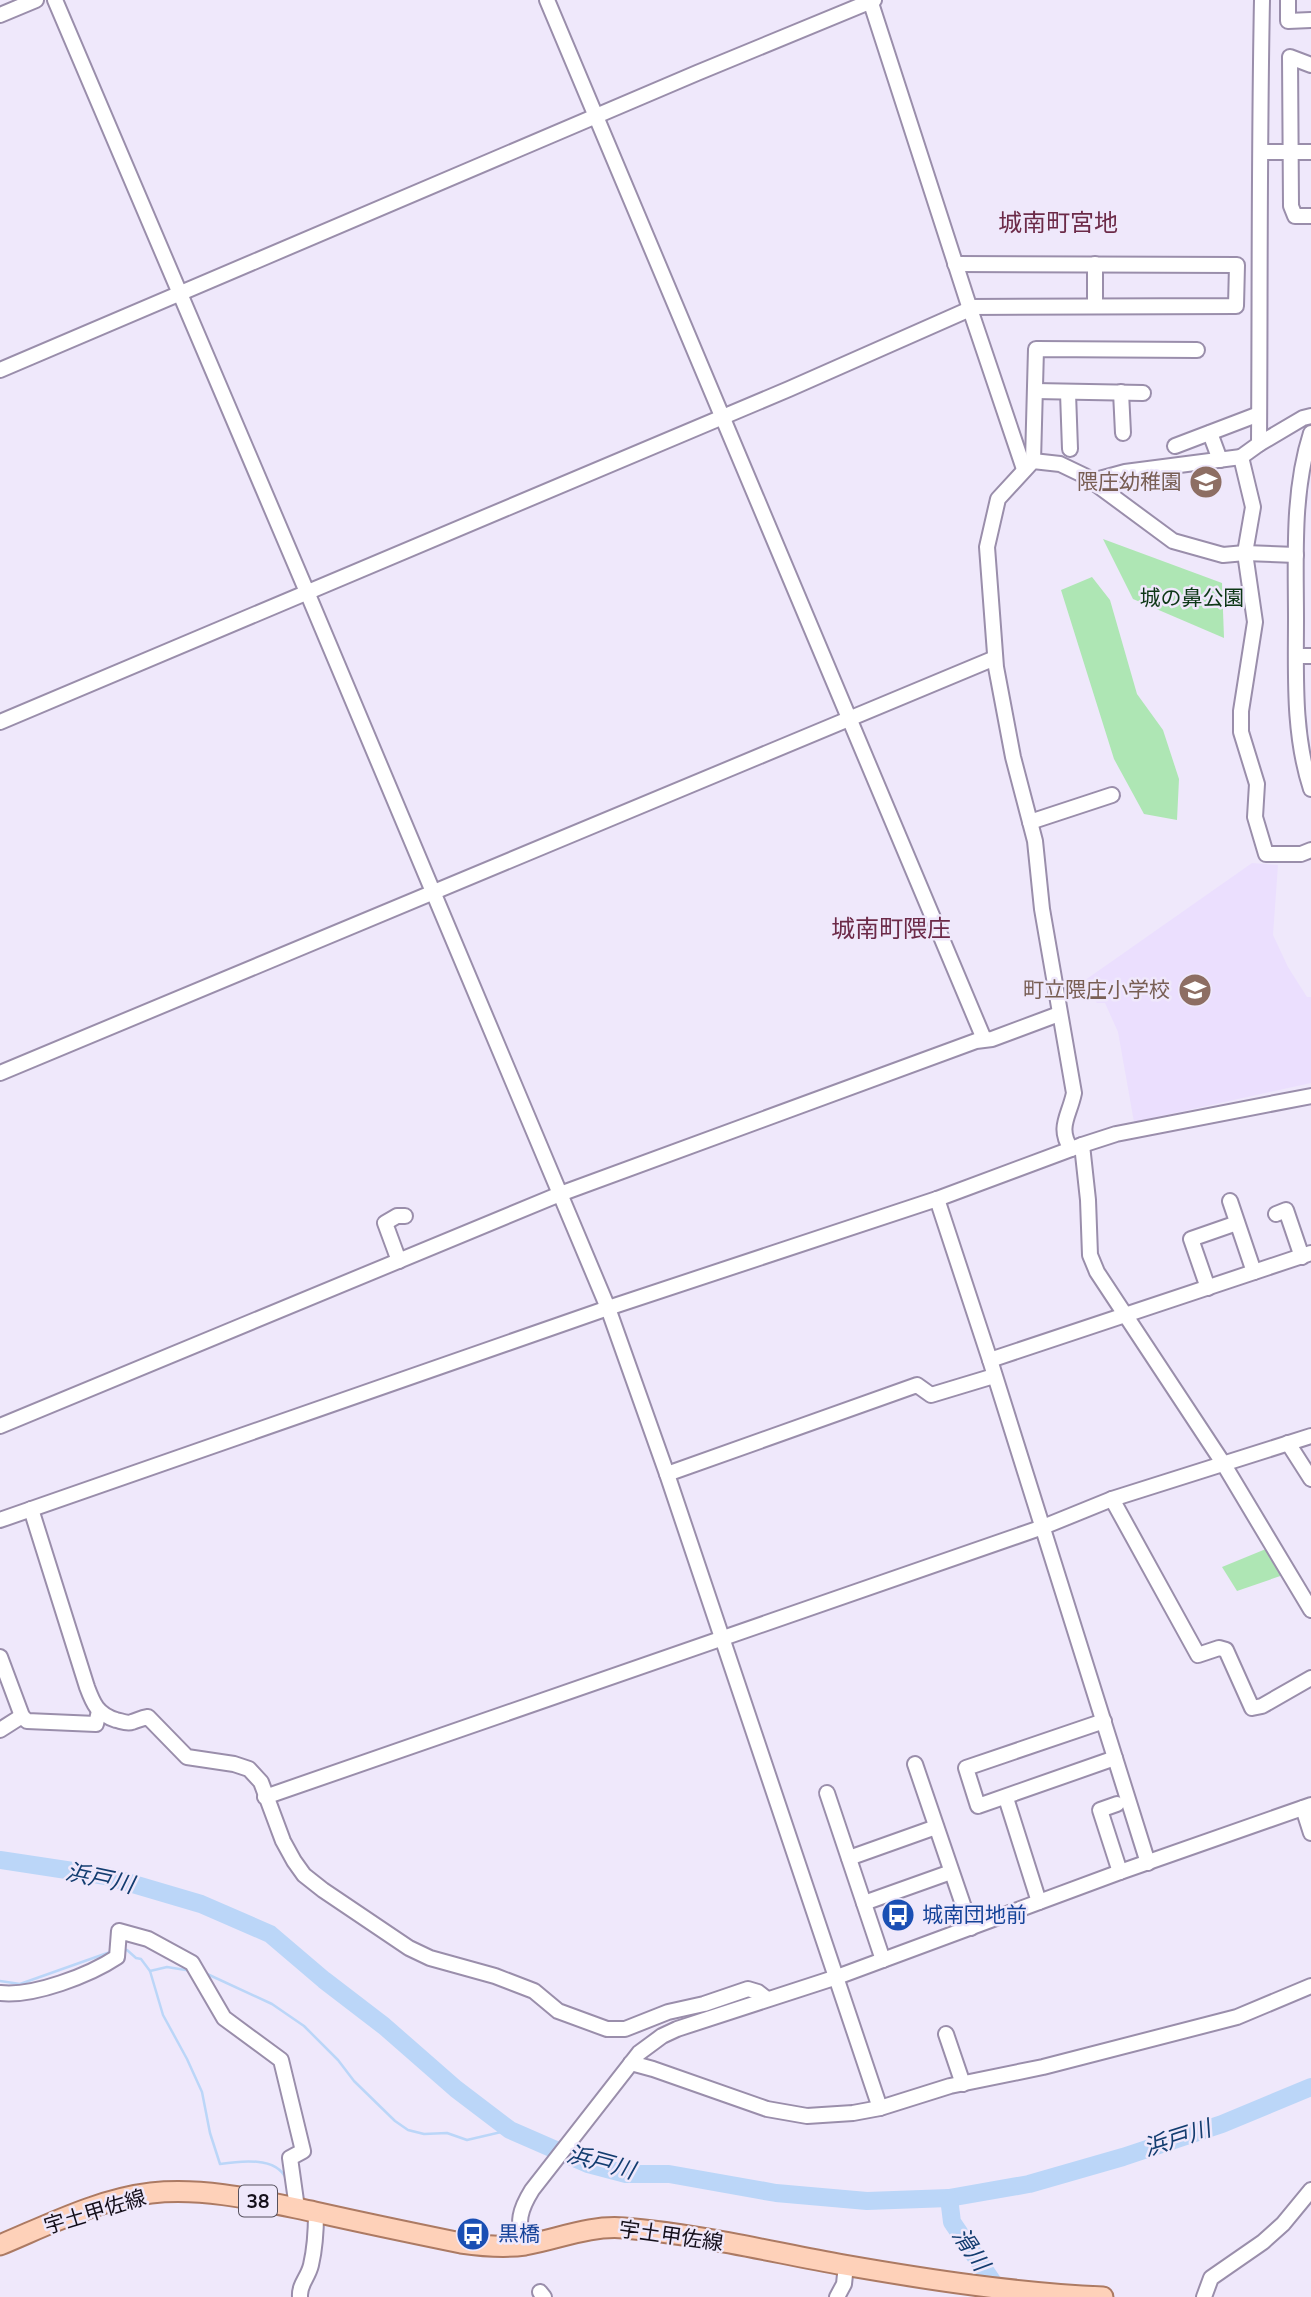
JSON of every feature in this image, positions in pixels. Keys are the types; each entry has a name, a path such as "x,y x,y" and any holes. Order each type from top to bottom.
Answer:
{"main road":[{"name":"宇土甲佐線","path":"0,2245 80,2212 150,2193 194,2191 297,2208 461,2243 488,2246 522,2245 593,2228 620,2227 672,2233 846,2265 1027,2293 1103,2297"}],"street":[{"path":"0,15 36,0"},
{"path":"55,0 608,1308 667,1474 880,2108"},
{"path":"547,0 984,1039"},
{"path":"0,370 872,0 969,308 1029,465"},
{"path":"1259,444 1262,152 1259,76 1262,0"},
{"path":"1289,0 1288,21 1311,20"},
{"path":"1311,65 1290,57 1292,212 1294,216 1311,216"},
{"path":"1262,152 1311,152"},
{"path":"0,722 723,417 969,308 1236,306 1237,265 955,264"},
{"path":"1095,264 1096,305"},
{"path":"1197,350 1036,349 1029,465 998,499 987,547 995,658 1013,757 1035,841 1042,909 1074,1093 1063,1133 1077,1147 1088,1200 1090,1255 1097,1272 1223,1463 1311,1610"},
{"path":"1035,391 1143,393"},
{"path":"1121,392 1123,433"},
{"path":"1068,393 1070,449"},
{"path":"1175,446 1259,414"},
{"path":"1092,481 1125,472 1241,457 1303,418 1311,416"},
{"path":"1210,433 1220,460"},
{"path":"1311,433 1301,477 1296,555 1304,656 1299,727 1311,789"},
{"path":"1241,457 1253,507 1245,553 1255,622 1241,711 1241,732 1257,784 1255,817 1266,853 1301,854 1311,850"},
{"path":"1029,465 1060,464 1092,481 1173,541 1223,555 1296,555"},
{"path":"0,1073 995,658"},
{"path":"1030,822 1112,795"},
{"path":"0,1426 560,1194 1059,1014"},
{"path":"0,1520 608,1308 937,1199 1116,1134 1311,1096"},
{"path":"937,1199 1148,1863"},
{"path":"1230,1201 1254,1272"},
{"path":"990,1360 1306,1255 1286,1210 1276,1214"},
{"path":"399,1261 385,1223 397,1216 405,1216"},
{"path":"1208,1288 1191,1239 1237,1223"},
{"path":"667,1474 917,1385 931,1395 994,1376"},
{"path":"265,1797 1043,1527 1112,1499 1311,1436"},
{"path":"1288,1443 1311,1479"},
{"path":"1112,1499 1198,1655 1219,1648 1226,1650 1252,1708 1262,1706 1311,1678"},
{"path":"31,1509 88,1687 99,1712 129,1723 148,1717 187,1757 249,1769 261,1782 293,1861 304,1875 410,1948 430,1958 495,1976 534,1991 558,2011 607,2029 625,2029 668,2012 704,2004 748,1989 767,1999"},
{"path":"0,1657 22,1716 27,1721 96,1724 99,1712"},
{"path":"0,1730 22,1716"},
{"path":"1104,1721 965,1768 978,1806 1115,1758"},
{"path":"915,1764 971,1928"},
{"path":"827,1793 883,1960"},
{"path":"1006,1798 1039,1902"},
{"path":"1116,1804 1100,1810 1120,1872"},
{"path":"522,2245 518,2225 521,2208 532,2190 639,2053 670,2033 837,1977 1120,1872 1307,1807 1311,1833"},
{"path":"849,1858 936,1827"},
{"path":"864,1903 951,1872"},
{"path":"0,1993 14,1995 35,1991 101,1968 117,1956 119,1931 148,1940 192,1963 224,2018 281,2060 303,2151 290,2158 297,2208"},
{"path":"628,2067 653,2069 767,2109 807,2116 853,2113 1237,2017 1311,1986"},
{"path":"946,2034 963,2084"},
{"path":"1204,2297 1211,2278 1263,2242 1283,2224 1311,2190"},
{"path":"300,2297 299,2287 312,2264 316,2213"},
{"path":"836,2297 844,2284 846,2265"}],"shaded area":[{"name":"町立隈庄小学校","path":"1252,863 1278,865 1273,935 1288,967 1307,997 1311,997 1311,1083 1134,1122 1118,1032 1105,1003 1097,1003 1081,983"}],"green space":[{"name":"城の鼻公園","path":"1103,539 1222,583 1224,638 1133,599"},
{"path":"1092,577 1110,600 1137,694 1163,730 1179,779 1177,820 1144,814 1114,759 1061,590"},
{"path":"1273,1546 1289,1573 1237,1591 1222,1567"}],"waterway":[{"name":"浜戸川","path":"0,1860 106,1876 201,1904 270,1934 384,2026 456,2089 510,2130 588,2164 626,2174 669,2174 776,2193 867,2201 949,2198 1029,2184 1123,2157 1222,2124 1311,2087"},
{"path":"123,1950 141,1959 150,1971 163,2015 202,2092 210,2133 220,2164 247,2161 266,2163 275,2167 286,2179"},
{"path":"0,1981 20,1984 113,1951"},
{"path":"150,1971 167,1967 192,1971"},
{"path":"205,1973 272,2004 304,2026 338,2060 354,2081 408,2130 424,2134 447,2133 467,2140 510,2130"},
{"name":"滑川","path":"949,2198 952,2222 1003,2297"}],"place":[{"name":"隈庄幼稚園","path":"1206,482"},
{"name":"町立隈庄小学校","path":"1195,990"},
{"name":"城南団地前","path":"898,1915"},
{"name":"黒橋","path":"473,2234"}],"district":[{"name":"城南町宮地","path":"1058,223"},
{"name":"城南町隈庄","path":"891,929"}]}
